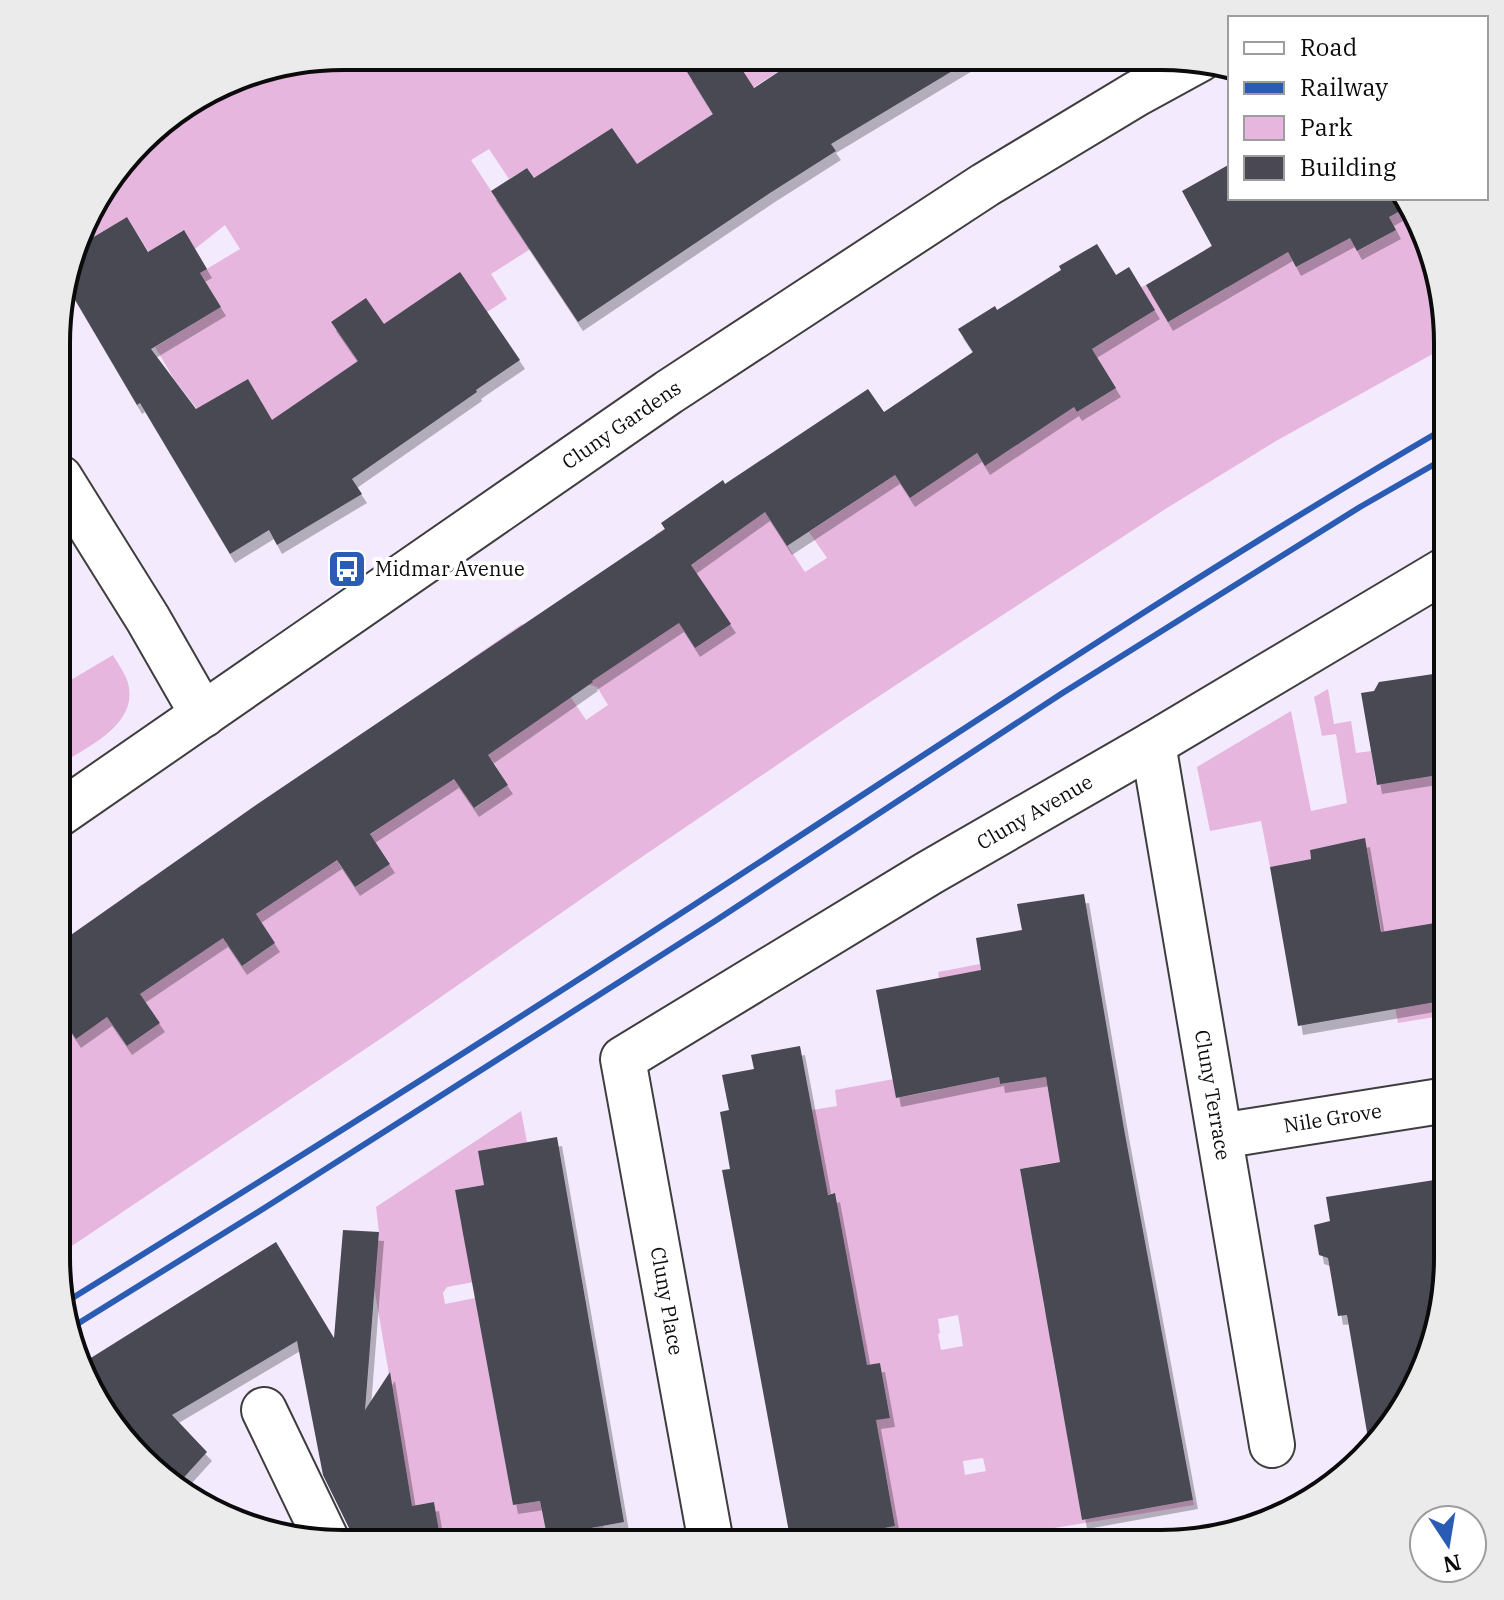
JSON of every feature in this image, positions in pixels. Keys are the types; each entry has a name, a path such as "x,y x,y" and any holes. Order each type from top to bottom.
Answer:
{"street":[{"name":"Cluny Gardens","path":"70,806 669,392 985,185 1178,71"},
{"path":"70,494 203,715"},
{"name":"Cluny Avenue","path":"623,1059 929,873 1433,577"},
{"name":"Cluny Terrace","path":"1153,744 1272,1445"},
{"name":"Cluny Place","path":"623,1059 708,1529"},
{"name":"Nile Grove","path":"1220,1136 1433,1102"},
{"path":"264,1410 321,1529"}],"green space":[{"path":"780,70 751,89 741,71"},
{"path":"325,71 689,71 687,72 710,109 716,112 683,134 668,210 612,128 590,142 558,214 527,168 509,179 489,149 471,160 522,238 532,248 491,274 507,299 487,312 390,340 331,322 361,360 322,435 245,414 262,403 248,379 197,409 155,347 221,307 200,273 240,249 225,225 195,249 183,230 150,254 127,217 91,239 116,191 138,163 177,126 238,91 290,75"},
{"path":"1380,200 1393,200 1420,255 1429,290 1433,354 1276,441 949,650 71,1247 71,1030 76,1038 110,1015 111,1023 127,1046 160,1023 144,1000 137,996 170,973 121,901 142,884 192,957 225,934 226,943 242,966 275,943 260,920 252,917 339,856 339,864 355,887 390,863 374,840 367,837 399,814 349,742 375,725 457,776 475,808 508,785 492,760 485,757 518,734 468,661 522,624 586,720 608,705 597,687 587,684 682,621 683,629 695,648 699,600 655,535 665,528 691,565 751,522 725,484 740,474 805,572 827,558 809,532 895,475 910,498 931,484 884,413 951,417 985,465 1053,373 1077,412 1116,388 1092,349 1142,318 1141,287 1146,285 1168,322 1227,288 1205,250 1212,245 1277,232 1296,267 1335,246 1331,203 1358,251 1396,230"},
{"path":"113,655 128,683 129,698 126,711 118,723 70,758 70,680"},
{"path":"1328,689 1334,724 1351,721 1356,753 1371,751 1376,782 1433,776 1433,1017 1398,1023 1367,850 1329,846 1310,850 1311,859 1270,867 1261,821 1210,831 1197,767 1291,711 1311,811 1347,803 1336,734 1322,736 1314,697"},
{"path":"980,964 1000,1084 1046,1077 1063,1161 1020,1169 1029,1222 1073,1215 1035,1255 1045,1312 1087,1304 1051,1345 1061,1403 1103,1395 1068,1440 1082,1520 1193,1500 1194,1505 1048,1529 879,1529 895,1526 886,1474 860,1478 850,1425 890,1417 880,1363 840,1370 858,1316 834,1193 808,1198 820,1152 812,1110 837,1106 835,1090 915,1075 896,1098 939,1090 935,1068 945,1018 938,972","holes":["958,1315 963,1346 941,1350 938,1319","983,1458 986,1471 965,1475 963,1461"]},
{"path":"521,1111 527,1142 484,1185 455,1190 461,1223 501,1277 447,1287 443,1293 445,1304 475,1298 513,1505 540,1501 546,1529 439,1529 434,1502 417,1505 421,1529 416,1529 374,1287 379,1232 376,1207"}],"building":[{"path":"781,70 954,70 831,144 836,151 578,322 491,191 527,168 534,178 612,128 637,164 713,114 687,72 743,71 754,88"},
{"path":"1228,165 1228,200 1393,200 1400,211 1389,217 1396,230 1357,251 1350,238 1296,267 1288,252 1168,322 1146,285 1212,246 1182,191"},
{"path":"127,217 148,252 184,230 207,269 200,273 221,307 151,349 196,409 248,379 272,420 358,361 331,322 366,298 384,324 460,272 520,360 352,479 362,494 277,545 269,530 230,554 74,297 91,239"},
{"path":"1097,244 1116,275 1129,267 1155,310 1092,349 1116,388 1077,412 1074,407 985,466 977,453 910,498 895,475 787,546 765,512 691,565 731,624 695,648 679,623 488,755 508,785 474,808 454,779 370,834 390,864 355,887 337,860 256,914 275,943 242,966 223,938 140,994 160,1023 127,1046 107,1017 76,1039 71,1031 71,935 256,805 665,529 661,523 723,480 725,484 868,389 884,412 973,352 958,329 995,306 997,310 1061,270 1059,266"},
{"path":"1433,674 1433,776 1377,785 1361,693 1374,691 1379,682"},
{"path":"1365,838 1381,932 1433,923 1433,1002 1298,1026 1270,867 1311,859 1310,850"},
{"path":"1084,894 1193,1500 1082,1520 1020,1169 1060,1162 1046,1077 1000,1084 999,1077 896,1098 876,990 981,970 976,938 1022,930 1017,904"},
{"path":"800,1046 828,1195 835,1193 867,1365 880,1363 890,1418 876,1420 895,1526 879,1529 788,1529 722,1170 730,1169 720,1112 729,1110 722,1075 754,1069 751,1055"},
{"path":"557,1137 624,1522 586,1529 546,1529 540,1501 513,1505 455,1190 484,1185 478,1151"},
{"path":"1433,1180 1433,1275 1429,1310 1413,1362 1388,1409 1367,1435 1347,1315 1338,1316 1328,1258 1319,1255 1314,1225 1330,1221 1326,1197"},
{"path":"343,1230 379,1232 365,1410 390,1372 412,1506 434,1502 439,1529 350,1529 323,1475 297,1341 172,1415 207,1452 183,1478 150,1450 126,1423 90,1359 276,1242 334,1338"}],"railway":[{"path":"74,1297 492,1035 1181,589 1433,435"},
{"path":"78,1323 715,921 1061,694 1360,507 1433,465"}],"place":[{"name":"Midmar Avenue","path":"347,569"}]}
